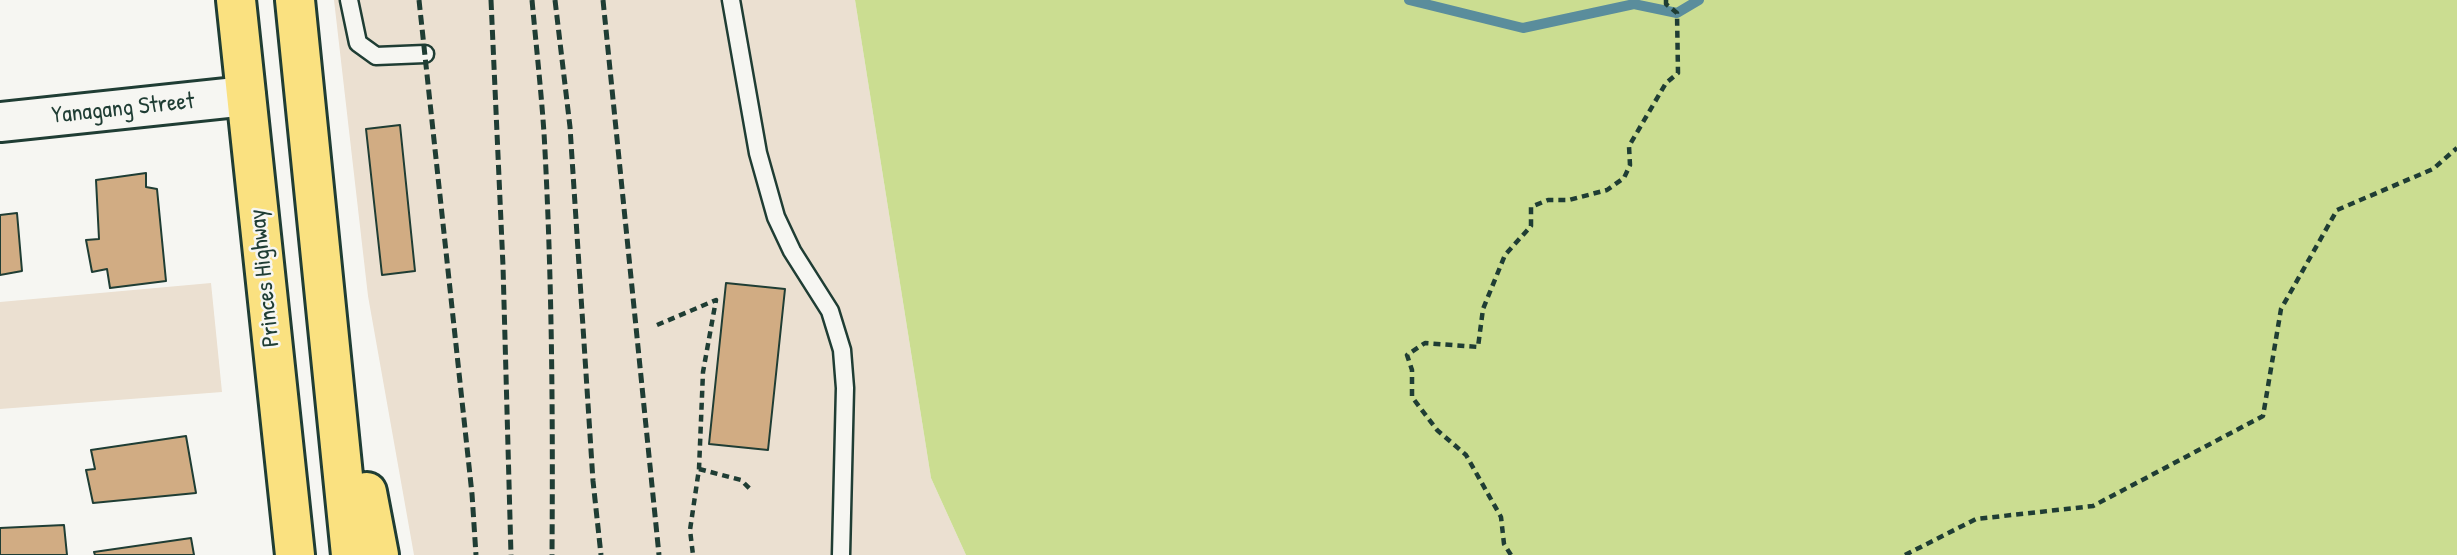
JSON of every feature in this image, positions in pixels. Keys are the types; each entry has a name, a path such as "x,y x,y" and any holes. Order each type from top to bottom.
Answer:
{"highway":[{"name":"Princes Highway","path":"236,0 295,555"},
{"path":"295,0 351,555"},
{"path":"323,278 379,555"}],"street":[{"name":"Yanagang Street","path":"0,122 246,96"}],"lane":[{"path":"349,0 358,43 376,56 425,54"},
{"path":"731,0 758,153 776,217 792,251 830,311 842,350 845,388 841,555"}],"path":[{"path":"1511,555 1504,544 1501,517 1466,455 1437,430 1412,397 1412,370 1407,355 1424,343 1478,347 1483,309 1505,255 1531,226 1531,207 1548,200 1569,200 1607,190 1624,178 1630,165 1629,146 1666,83 1678,73 1677,13 1666,4 1666,0"},
{"path":"1905,555 1976,519 2093,506 2263,416 2280,309 2337,210 2433,169 2457,148"},
{"path":"657,325 716,300 703,372 699,469 690,530 693,555"},
{"path":"699,469 741,480 751,491"}],"shaded area":[{"path":"334,0 855,0 931,478 966,555 414,555 368,296"},
{"path":"211,283 222,392 0,409 0,302"}],"green space":[{"path":"855,0 2457,0 2457,555 966,555 931,478"}],"building":[{"path":"400,125 415,271 382,275 366,129"},
{"path":"146,173 146,187 157,189 166,281 110,288 107,269 92,272 86,240 99,239 96,180"},
{"path":"17,213 22,271 0,275 0,215"},
{"path":"726,283 785,289 768,450 709,444"},
{"path":"186,436 196,493 93,503 86,470 95,469 91,450"},
{"path":"64,525 67,555 0,555 0,528"},
{"path":"191,538 194,555 95,555 94,552"}],"waterway":[{"path":"1409,0 1523,28 1634,4 1677,13 1699,0"}],"railway":[{"path":"419,0 472,494 476,555"},
{"path":"491,0 503,266 511,555"},
{"path":"532,0 544,133 549,239 552,555"},
{"path":"555,0 570,127 593,481 601,555"},
{"path":"603,0 659,555"}]}
